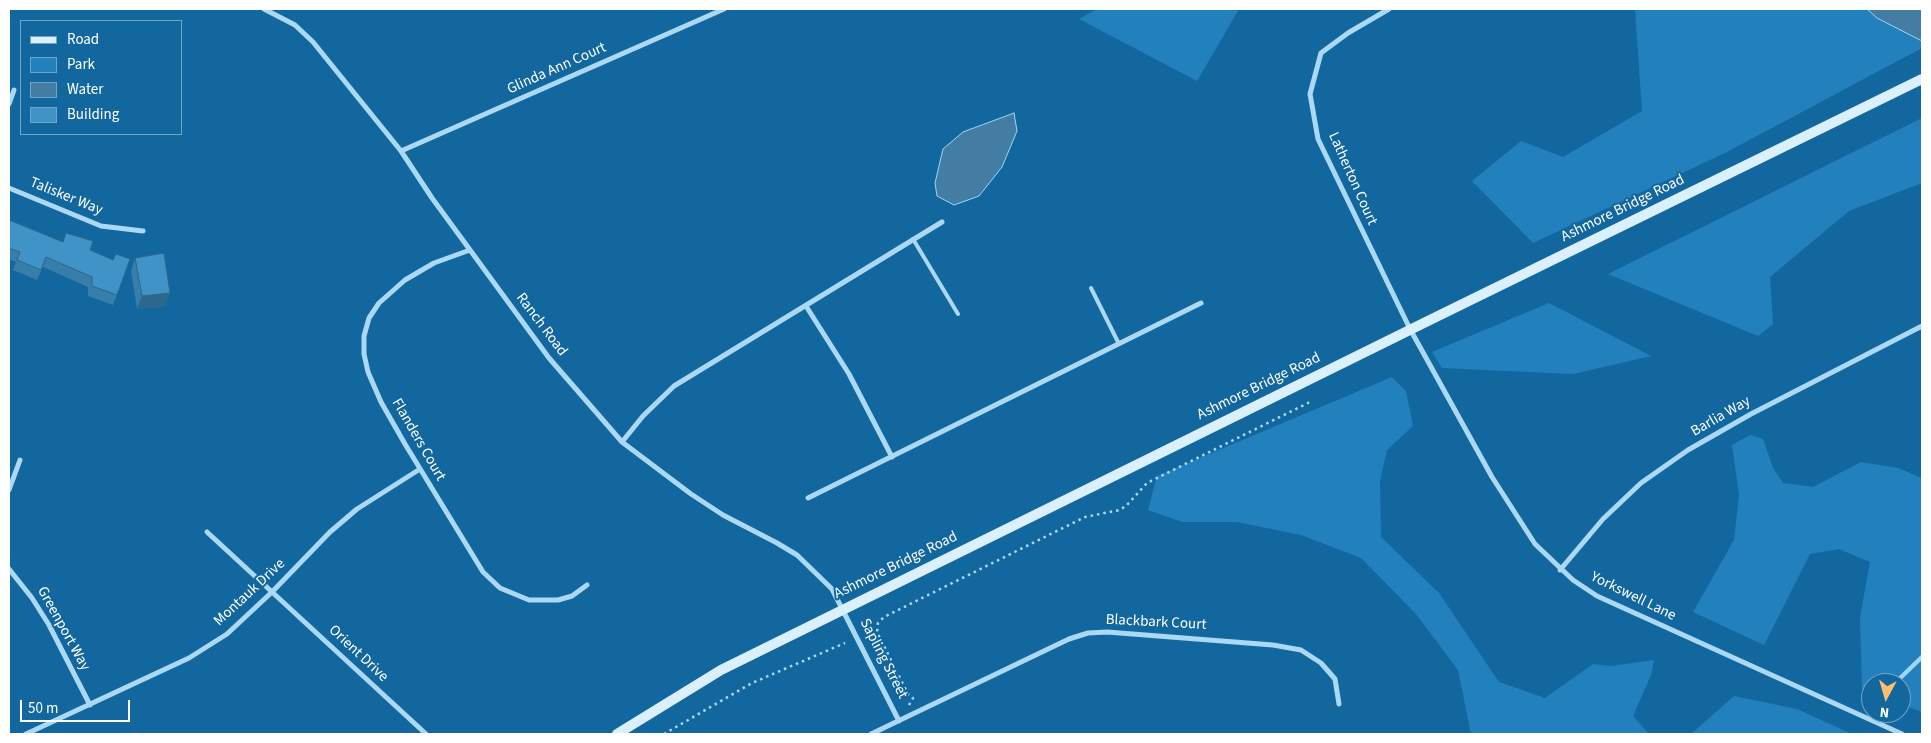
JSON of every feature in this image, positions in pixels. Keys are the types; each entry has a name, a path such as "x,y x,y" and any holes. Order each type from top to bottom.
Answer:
{"main road":[{"name":"Ashmore Bridge Road","path":"617,734 720,670 1410,329 1922,79"}],"street":[{"name":"Ranch Road","path":"264,9 295,25 313,42 400,151 549,358 622,442 722,515 797,555 832,589 844,608"},
{"name":"Glinda Ann Court","path":"400,151 724,9"},
{"name":"Latherton Court","path":"1389,9 1348,33 1321,53 1310,94 1318,139 1410,329"},
{"path":"9,104 14,90"},
{"name":"Talisker Way","path":"9,188 100,226 143,231"},
{"path":"622,442 643,416 674,386 942,222"},
{"name":"Flanders Court","path":"470,250 434,263 405,280 379,303 366,327 363,345 368,372 381,402 483,572 500,588 514,595 543,601 558,600 572,596 587,585"},
{"path":"808,498 1201,303"},
{"path":"806,306 849,374 892,457"},
{"name":"Barlia Way","path":"1560,570 1603,519 1641,482 1688,450 1751,414 1922,326"},
{"name":"Yorkswell Lane","path":"1410,329 1492,477 1535,544 1560,570 1597,596 1902,734"},
{"path":"9,490 20,460"},
{"name":"Montauk Drive","path":"26,734 90,705 208,646 244,620 330,532 350,515 420,469"},
{"name":"Orient Drive","path":"207,532 426,734"},
{"name":"Greenport Way","path":"9,569 32,598 49,624 90,705"},
{"name":"Sapling Street","path":"844,608 899,721"},
{"name":"Blackbark Court","path":"871,734 1069,639 1088,633 1107,632 1272,645 1301,650 1321,664 1335,679 1339,704"}],"lane":[{"path":"913,240 958,314"},
{"path":"1091,288 1119,344"}],"path":[{"path":"899,721 913,698 908,694 877,632 878,623 884,617 1085,517 1120,510 1127,505 1147,482 1312,401"},
{"path":"664,734 752,683 844,643"}],"green space":[{"path":"1097,9 1239,9 1197,81 1079,19"},
{"path":"1635,9 1879,9 1922,24 1922,48 1727,152 1533,243 1472,181 1521,141 1563,157 1642,111"},
{"path":"1922,118 1922,183 1849,211 1770,277 1773,324 1758,336 1608,274"},
{"path":"1549,303 1651,356 1573,374 1442,368 1432,352"},
{"path":"1392,377 1406,391 1413,426 1387,450 1380,481 1381,537 1439,593 1499,682 1545,698 1593,664 1612,666 1654,660 1651,675 1633,716 1649,734 1471,734 1458,670 1416,614 1361,558 1301,535 1237,522 1182,522 1148,510 1157,476"},
{"path":"1750,435 1763,439 1773,468 1783,483 1813,487 1861,462 1898,468 1922,478 1922,712 1911,708 1911,673 1862,673 1860,617 1870,562 1839,549 1810,554 1764,645 1693,612 1734,540 1739,495 1732,445"},
{"path":"1734,696 1797,709 1852,734 1691,734"}],"water":[{"path":"1867,9 1922,9 1922,41 1877,18"},
{"path":"1014,113 1017,131 1002,167 979,196 954,205 937,196 935,183 943,149 963,132"}],"building":[{"path":"9,220 63,242 66,233 93,241 90,250 113,260 116,254 130,259 117,295 92,286 92,277 46,257 41,270 17,260 20,252 9,248"},
{"path":"164,253 170,293 142,296 135,258"}],"waterway":[{"path":"1905,673 1922,657"}]}
